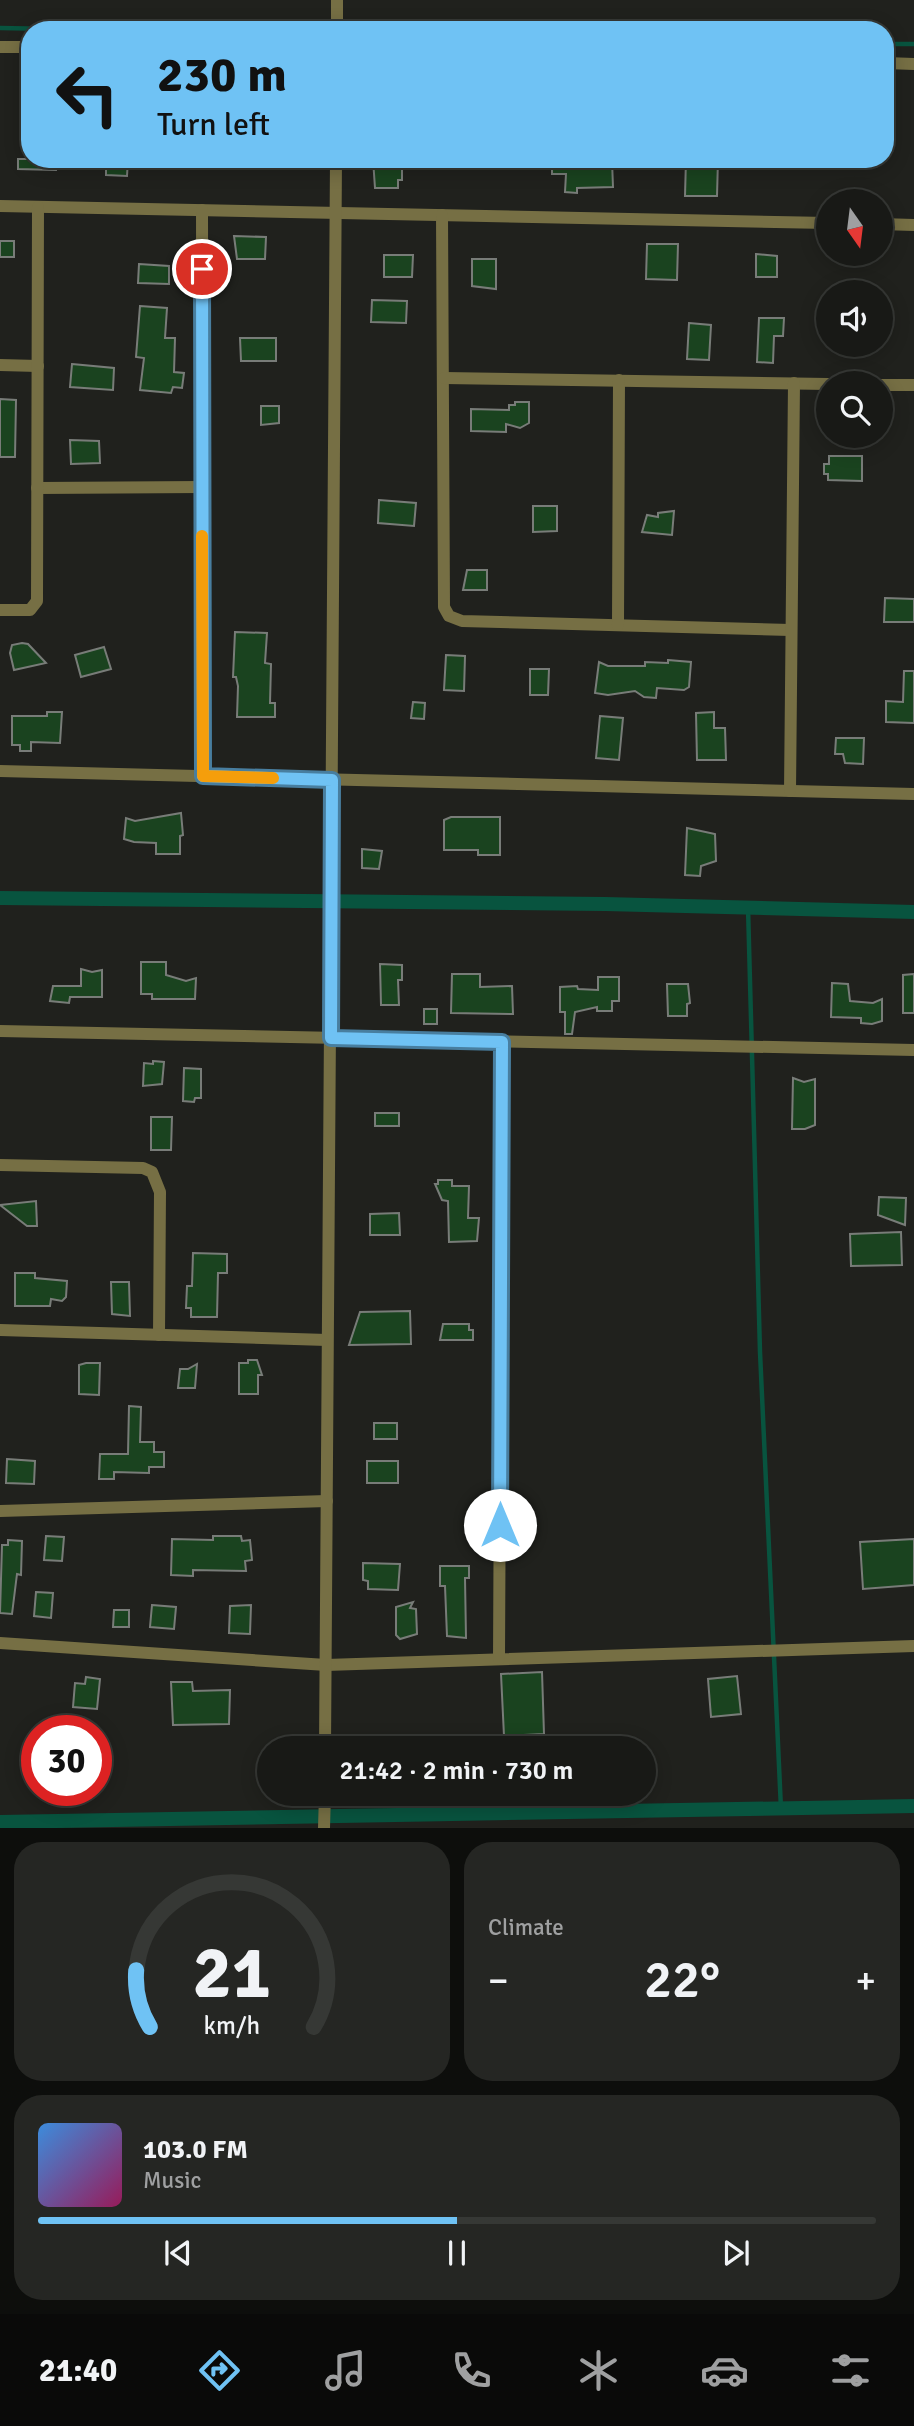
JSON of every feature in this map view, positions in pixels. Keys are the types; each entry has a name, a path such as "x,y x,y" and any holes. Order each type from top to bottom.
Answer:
{"street":[{"path":"337,0 337,21"},
{"path":"0,47 21,47"},
{"path":"894,64 914,64"},
{"path":"325,1736 336,168"},
{"path":"0,206 816,223"},
{"path":"0,610 30,610 37,601 38,207"},
{"path":"202,210 203,776"},
{"path":"442,215 444,607 449,616 462,621 790,630"},
{"path":"893,224 914,225"},
{"path":"0,365 38,366"},
{"path":"444,378 816,384"},
{"path":"618,625 619,380"},
{"path":"790,791 794,383"},
{"path":"893,385 914,385"},
{"path":"37,488 202,486"},
{"path":"0,771 914,794"},
{"path":"0,1031 914,1050"},
{"path":"499,1659 502,1042"},
{"path":"0,1165 143,1168 152,1172 160,1192 159,1335"},
{"path":"0,1330 327,1340"},
{"path":"0,1511 327,1501"},
{"path":"0,1643 326,1665 914,1646"},
{"path":"324,1828 325,1806"}],"building":[{"path":"18,159 21,159 21,168 56,168 56,170 18,169"},
{"path":"106,168 127,168 127,176 106,175"},
{"path":"374,168 402,168 402,180 398,180 398,188 375,188"},
{"path":"552,168 612,168 613,187 577,188 577,193 565,192 566,174 552,174"},
{"path":"686,168 718,168 717,196 685,196"},
{"path":"234,236 266,237 265,259 237,259"},
{"path":"0,241 14,241 14,257 0,257"},
{"path":"647,244 678,244 677,280 646,279"},
{"path":"756,254 777,256 777,277 756,277"},
{"path":"384,255 413,255 412,277 384,277"},
{"path":"472,259 496,259 496,289 472,286"},
{"path":"139,264 169,266 169,284 138,283"},
{"path":"372,300 407,301 406,323 371,322"},
{"path":"140,306 167,308 165,338 175,338 174,372 184,373 182,388 173,387 171,393 140,390 144,358 136,357"},
{"path":"759,318 784,318 783,336 774,336 773,363 757,362"},
{"path":"689,323 711,325 709,360 687,359"},
{"path":"240,338 276,338 276,361 241,361"},
{"path":"72,364 114,368 113,390 70,387"},
{"path":"0,399 16,400 15,457 0,457"},
{"path":"515,402 529,402 529,423 520,428 506,424 506,432 471,431 471,409 509,410 509,405 515,405"},
{"path":"261,406 279,406 279,423 261,425"},
{"path":"70,440 99,441 100,463 71,464"},
{"path":"829,456 862,456 862,481 828,480 828,474 824,474 824,464 829,464"},
{"path":"379,500 416,503 414,526 378,523"},
{"path":"533,506 557,506 557,531 533,532"},
{"path":"674,511 672,535 642,532 647,515 658,517 658,513"},
{"path":"467,570 487,570 487,590 463,590"},
{"path":"885,598 914,599 914,622 884,622"},
{"path":"235,632 267,633 265,663 271,664 270,703 275,703 275,717 237,717 238,686 236,677 233,677"},
{"path":"28,644 46,663 14,670 10,653 12,645"},
{"path":"104,647 111,669 81,677 75,655"},
{"path":"446,655 465,656 464,691 444,690"},
{"path":"668,660 691,662 689,687 684,690 657,688 656,698 644,697 635,691 608,695 595,693 599,662 608,666 645,666 645,662 668,663"},
{"path":"530,669 549,669 548,695 530,695"},
{"path":"904,671 914,671 914,723 886,722 886,701 903,702"},
{"path":"413,702 425,703 424,719 411,718"},
{"path":"47,712 62,712 60,743 31,742 31,751 20,751 20,745 12,745 12,716 47,716"},
{"path":"714,712 714,728 725,728 726,760 697,760 696,713"},
{"path":"600,716 623,718 619,760 596,758"},
{"path":"836,738 864,738 863,764 845,763 843,754 835,754"},
{"path":"181,813 183,835 180,836 180,854 156,854 156,843 124,839 126,818 135,821"},
{"path":"451,817 500,817 500,855 478,855 478,850 444,850 444,820"},
{"path":"687,828 715,834 716,861 701,866 700,876 685,875"},
{"path":"362,849 382,851 379,869 362,868"},
{"path":"141,962 166,962 166,975 186,981 196,978 195,999 152,999 152,994 141,994"},
{"path":"380,964 402,965 402,980 398,980 399,1005 381,1005"},
{"path":"81,969 92,972 102,970 102,997 70,997 69,1003 50,1001 53,986 81,986"},
{"path":"452,974 480,974 480,987 512,986 513,1014 451,1013"},
{"path":"914,974 914,1013 903,1013 903,975"},
{"path":"598,977 619,977 619,1001 612,1001 612,1011 597,1011 597,1007 575,1012 572,1034 565,1034 565,1012 560,1012 560,987 577,986 578,989 598,990"},
{"path":"832,983 848,984 850,1001 873,1003 882,999 882,1021 872,1024 861,1023 861,1018 831,1017"},
{"path":"667,984 688,984 690,1003 687,1004 687,1016 668,1016"},
{"path":"424,1009 437,1009 437,1024 424,1024"},
{"path":"153,1061 164,1062 162,1084 143,1086 144,1063 153,1064"},
{"path":"184,1068 201,1069 201,1098 195,1098 194,1102 183,1101"},
{"path":"793,1078 804,1082 815,1079 815,1125 805,1129 792,1129"},
{"path":"375,1113 399,1113 399,1126 375,1126"},
{"path":"151,1117 172,1117 171,1150 151,1150"},
{"path":"438,1180 452,1180 452,1186 469,1186 468,1218 479,1218 477,1241 449,1242 448,1201 442,1200 435,1184 438,1184"},
{"path":"879,1197 906,1198 905,1225 878,1215"},
{"path":"36,1201 37,1226 27,1226 0,1205"},
{"path":"399,1213 400,1235 370,1235 370,1214"},
{"path":"901,1232 902,1265 851,1266 850,1234"},
{"path":"193,1253 227,1254 227,1273 218,1273 217,1317 191,1317 191,1308 186,1308 187,1286 192,1286"},
{"path":"15,1273 35,1273 35,1278 67,1281 66,1297 62,1301 51,1299 50,1306 15,1306"},
{"path":"111,1282 129,1282 130,1316 112,1314"},
{"path":"410,1311 411,1344 349,1345 360,1312"},
{"path":"443,1324 469,1324 469,1330 473,1330 473,1340 440,1340"},
{"path":"248,1360 257,1360 262,1375 258,1375 258,1394 239,1394 239,1363 248,1363"},
{"path":"100,1363 99,1395 79,1394 79,1365"},
{"path":"197,1364 195,1388 178,1388 180,1369 188,1369"},
{"path":"129,1406 141,1407 140,1442 154,1442 154,1452 164,1452 164,1467 149,1467 149,1473 114,1472 114,1479 99,1479 100,1454 128,1454"},
{"path":"374,1423 397,1423 397,1439 374,1439"},
{"path":"7,1459 35,1461 34,1484 6,1483"},
{"path":"367,1461 398,1461 398,1483 367,1483"},
{"path":"46,1536 64,1537 62,1561 44,1560"},
{"path":"213,1536 241,1536 242,1541 250,1540 252,1560 245,1561 246,1571 193,1570 193,1576 171,1575 172,1539 213,1540"},
{"path":"914,1539 914,1585 863,1589 860,1542"},
{"path":"8,1540 22,1541 21,1575 17,1574 12,1614 0,1613 2,1545 8,1545"},
{"path":"363,1563 400,1564 398,1590 368,1589 368,1581 363,1580"},
{"path":"440,1566 469,1566 469,1578 465,1578 466,1638 447,1636 445,1586 440,1586"},
{"path":"36,1592 53,1593 51,1618 34,1616"},
{"path":"413,1602 410,1608 416,1609 417,1634 400,1639 396,1635 396,1607"},
{"path":"152,1605 176,1607 174,1629 150,1627"},
{"path":"251,1605 250,1634 229,1633 230,1606"},
{"path":"114,1610 129,1610 129,1627 113,1627"},
{"path":"542,1672 544,1734 504,1736 501,1674"},
{"path":"737,1676 741,1714 711,1717 708,1679"},
{"path":"86,1677 100,1679 97,1709 73,1707 75,1683 85,1684"},
{"path":"171,1682 192,1682 193,1691 230,1690 229,1724 173,1725"}],"waterway":[{"path":"0,28 21,28"},
{"path":"894,44 914,44"},
{"path":"0,898 605,904 914,912"},
{"path":"748,907 760,1352 781,1809"},
{"path":"0,1822 914,1806"}],"slow traffic":[{"path":"202,536 203,776 273,778"}],"route":[{"path":"202,269 203,776 332,780 331,1038 502,1042 500,1525"}]}
